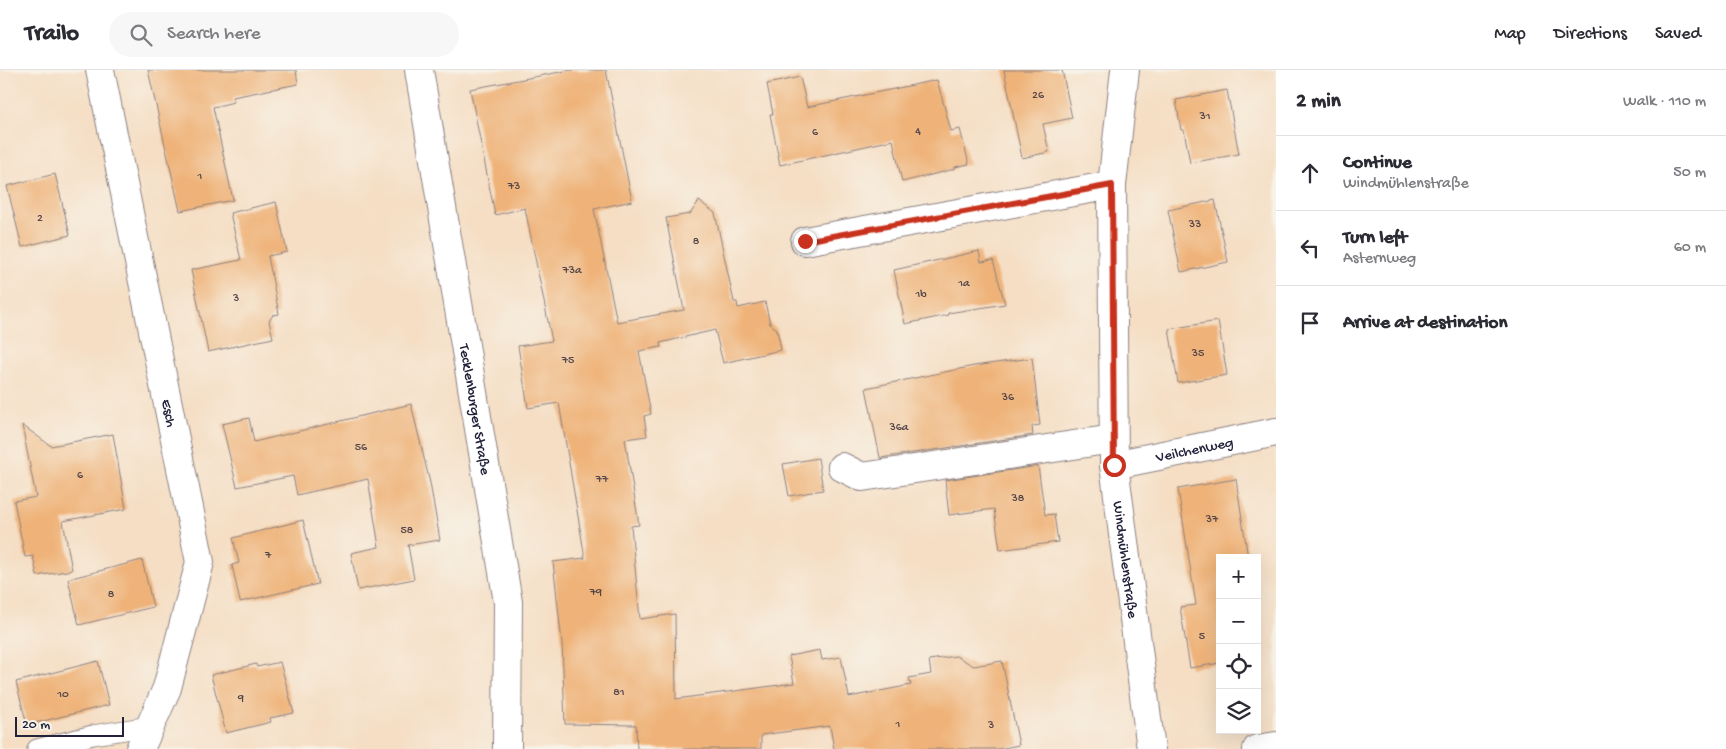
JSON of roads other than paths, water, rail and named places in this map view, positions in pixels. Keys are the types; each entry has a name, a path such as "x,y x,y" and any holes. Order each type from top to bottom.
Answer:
{"street":[{"name":"Esch","path":"100,70 200,562 167,688 145,737"},
{"name":"Tecklenburger Straße","path":"419,70 508,602 507,749"},
{"name":"Windmühlenstraße","path":"1126,70 1112,185 1113,452 1151,749"},
{"path":"805,241 1112,185"},
{"name":"Veilchenweg","path":"842,467 862,477 1113,452 1276,432"},
{"path":"1257,749 1276,746"}],"lane":[{"path":"37,749 93,735 145,737"}]}
